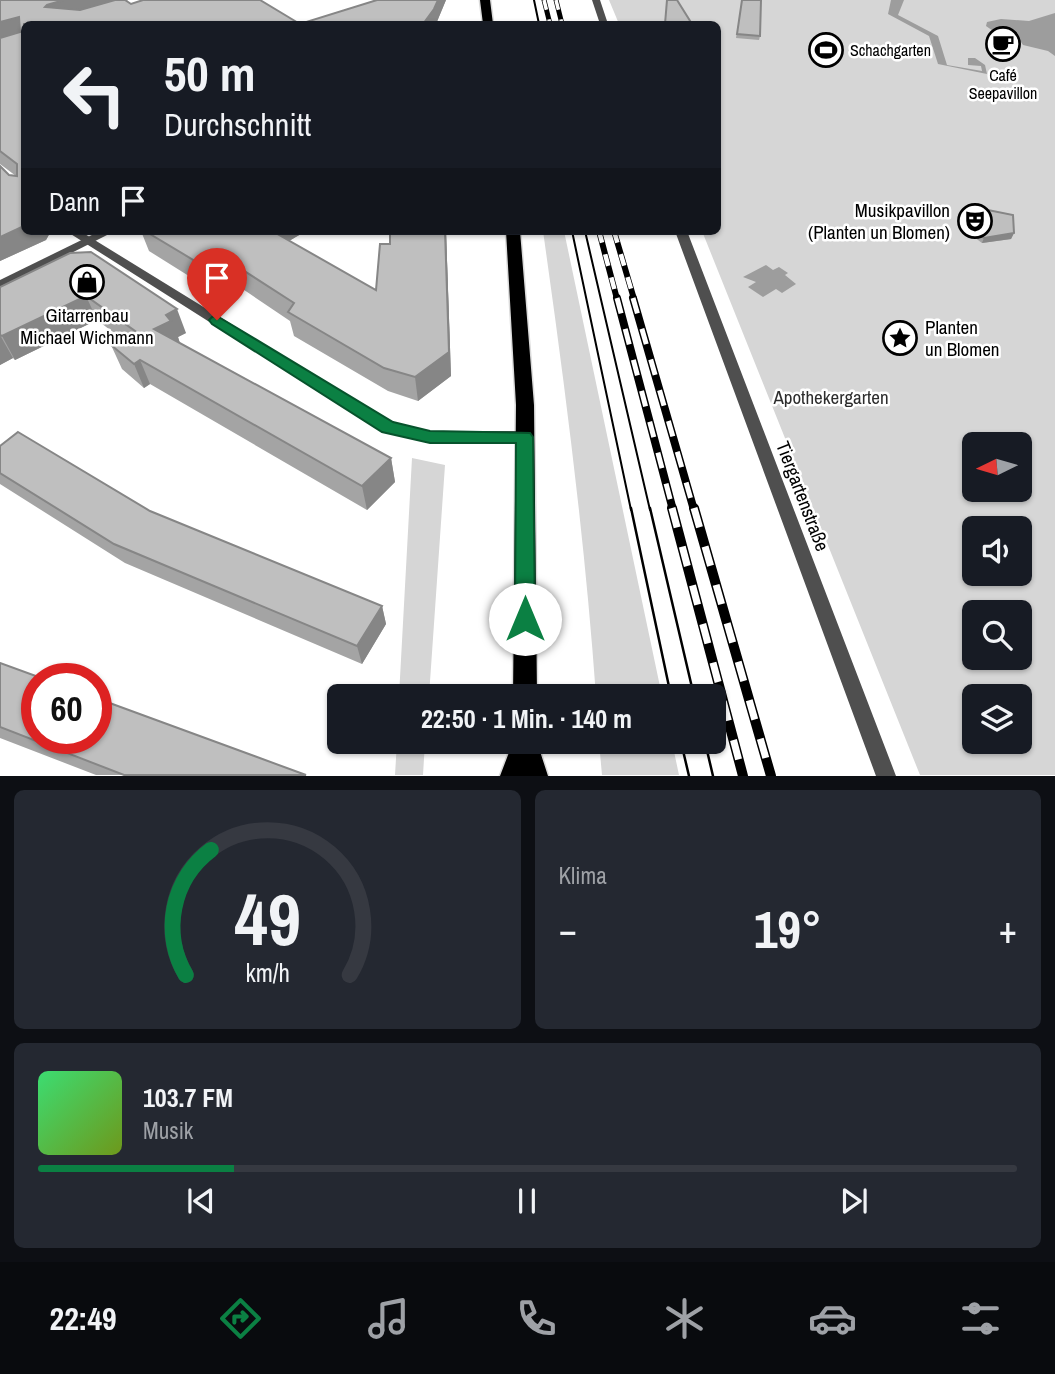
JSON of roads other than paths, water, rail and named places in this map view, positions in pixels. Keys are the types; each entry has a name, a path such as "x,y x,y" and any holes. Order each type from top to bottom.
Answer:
{"main road":[{"path":"485,0 488,21"},
{"path":"513,235 520,291 524,437 525,684"},
{"path":"512,775 521,754"},
{"path":"529,754 536,775"}],"street":[{"path":"596,0 603,21"},
{"path":"78,235 388,428 430,437 524,437"},
{"path":"0,285 101,235"},
{"name":"Tiergartenstraße","path":"683,235 886,775"}],"tram line":[{"path":"534,0 538,21"},
{"path":"573,235 631,510"},
{"path":"586,235 650,510"},
{"path":"631,508 668,684"},
{"path":"650,508 691,684"},
{"path":"684,754 689,776"},
{"path":"708,754 713,776"}],"railway":[{"path":"544,0 549,21"},
{"path":"556,0 561,21"},
{"path":"600,235 617,299"},
{"path":"615,235 634,299"},
{"path":"617,298 673,510"},
{"path":"633,298 694,510"},
{"path":"672,508 743,776"},
{"path":"694,508 771,776"}],"place":[{"name":"Café Seepavillon","path":"1003,44"},
{"name":"Schachgarten","path":"826,50"},
{"name":"Musikpavillon (Planten un Blomen)","path":"975,221"},
{"name":"Gitarrenbau Michael Wichmann","path":"87,282"},
{"name":"Planten un Blomen","path":"900,338"}],"park label":[{"name":"Apothekergarten","path":"831,397"}]}
